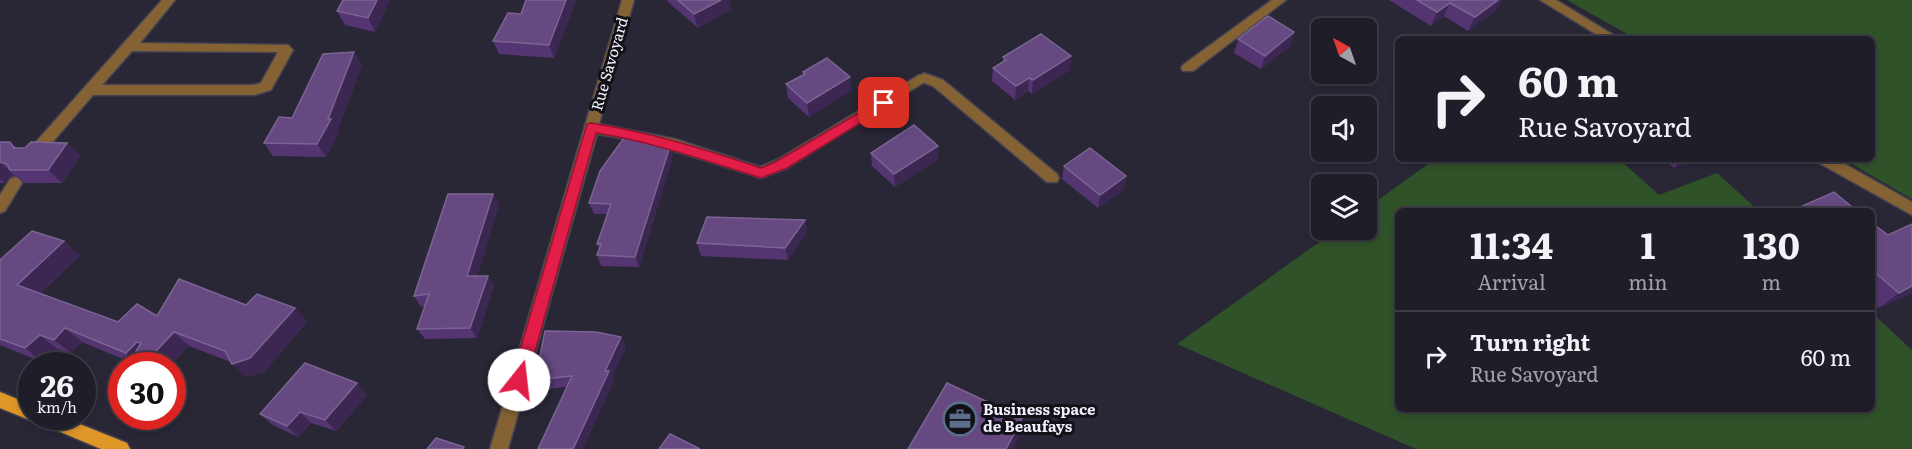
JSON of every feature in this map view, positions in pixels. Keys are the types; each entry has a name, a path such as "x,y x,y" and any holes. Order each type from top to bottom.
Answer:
{"main road":[{"path":"0,400 18,407"},
{"path":"74,430 121,449"}],"street":[{"path":"33,155 169,0"},
{"name":"Rue Savoyard","path":"499,449 628,0"},
{"path":"1188,68 1280,0"},
{"path":"1546,0 1609,36"},
{"path":"89,90 254,90 266,87 286,50 283,48 130,47"},
{"name":"Rue Savoyard","path":"591,128 633,134 675,144 761,173 782,164 924,78 938,83 1052,178"},
{"path":"1829,162 1912,209"},
{"path":"0,207 15,183"}],"green space":[{"path":"1567,0 1912,0 1912,199 1848,162 1875,162 1875,36 1631,36"},
{"path":"1431,162 1622,162 1659,195 1717,173 1756,208 1395,208 1395,412 1875,412 1875,316 1912,350 1912,449 1416,449 1177,344 1322,240 1377,240 1377,201"}],"building":[{"path":"343,0 377,0 368,18 337,11"},
{"path":"526,0 566,0 549,45 493,41 508,13 521,14"},
{"path":"678,0 721,0 694,14"},
{"path":"1417,0 1498,0 1475,17 1450,3 1437,12"},
{"path":"1268,16 1294,32 1265,56 1238,39"},
{"path":"1041,34 1071,56 1033,80 1029,78 1016,86 993,68 1006,60 1003,57"},
{"path":"354,52 328,119 331,119 317,144 264,143 279,117 292,118 323,54"},
{"path":"827,58 850,77 807,103 786,84"},
{"path":"914,125 938,146 894,174 871,153"},
{"path":"626,135 670,146 635,257 597,255 601,244 597,244 611,204 589,203 600,171"},
{"path":"0,142 10,142 14,148 25,148 31,142 67,143 48,170 10,170 7,164 0,162"},
{"path":"1090,148 1126,176 1100,195 1064,166"},
{"path":"1834,192 1853,208 1798,208"},
{"path":"448,194 493,194 467,276 488,276 470,328 417,329 429,294 414,296"},
{"path":"707,217 805,220 785,248 697,243"},
{"path":"1912,224 1912,286 1899,293 1875,273 1875,225 1888,235"},
{"path":"32,231 64,241 17,285 118,322 137,304 157,316 179,279 246,305 257,294 295,308 250,358 232,364 225,351 174,332 155,352 136,352 141,343 137,342 127,352 124,352 65,328 54,340 40,335 25,348 0,339 0,260"},
{"path":"545,331 596,332 621,337 605,371 609,371 573,449 538,449 572,376 535,380"},
{"path":"305,363 357,383 325,420 300,412 287,426 260,414"},
{"path":"947,383 1022,418 1006,449 908,449"},
{"path":"670,434 700,449 659,449"},
{"path":"436,438 464,447 463,449 427,449"}],"place":[{"name":"Business space de Beaufays","path":"960,419"}],"route":[{"path":"519,380 591,128 633,134 675,144 761,173 782,164 884,103"}]}
